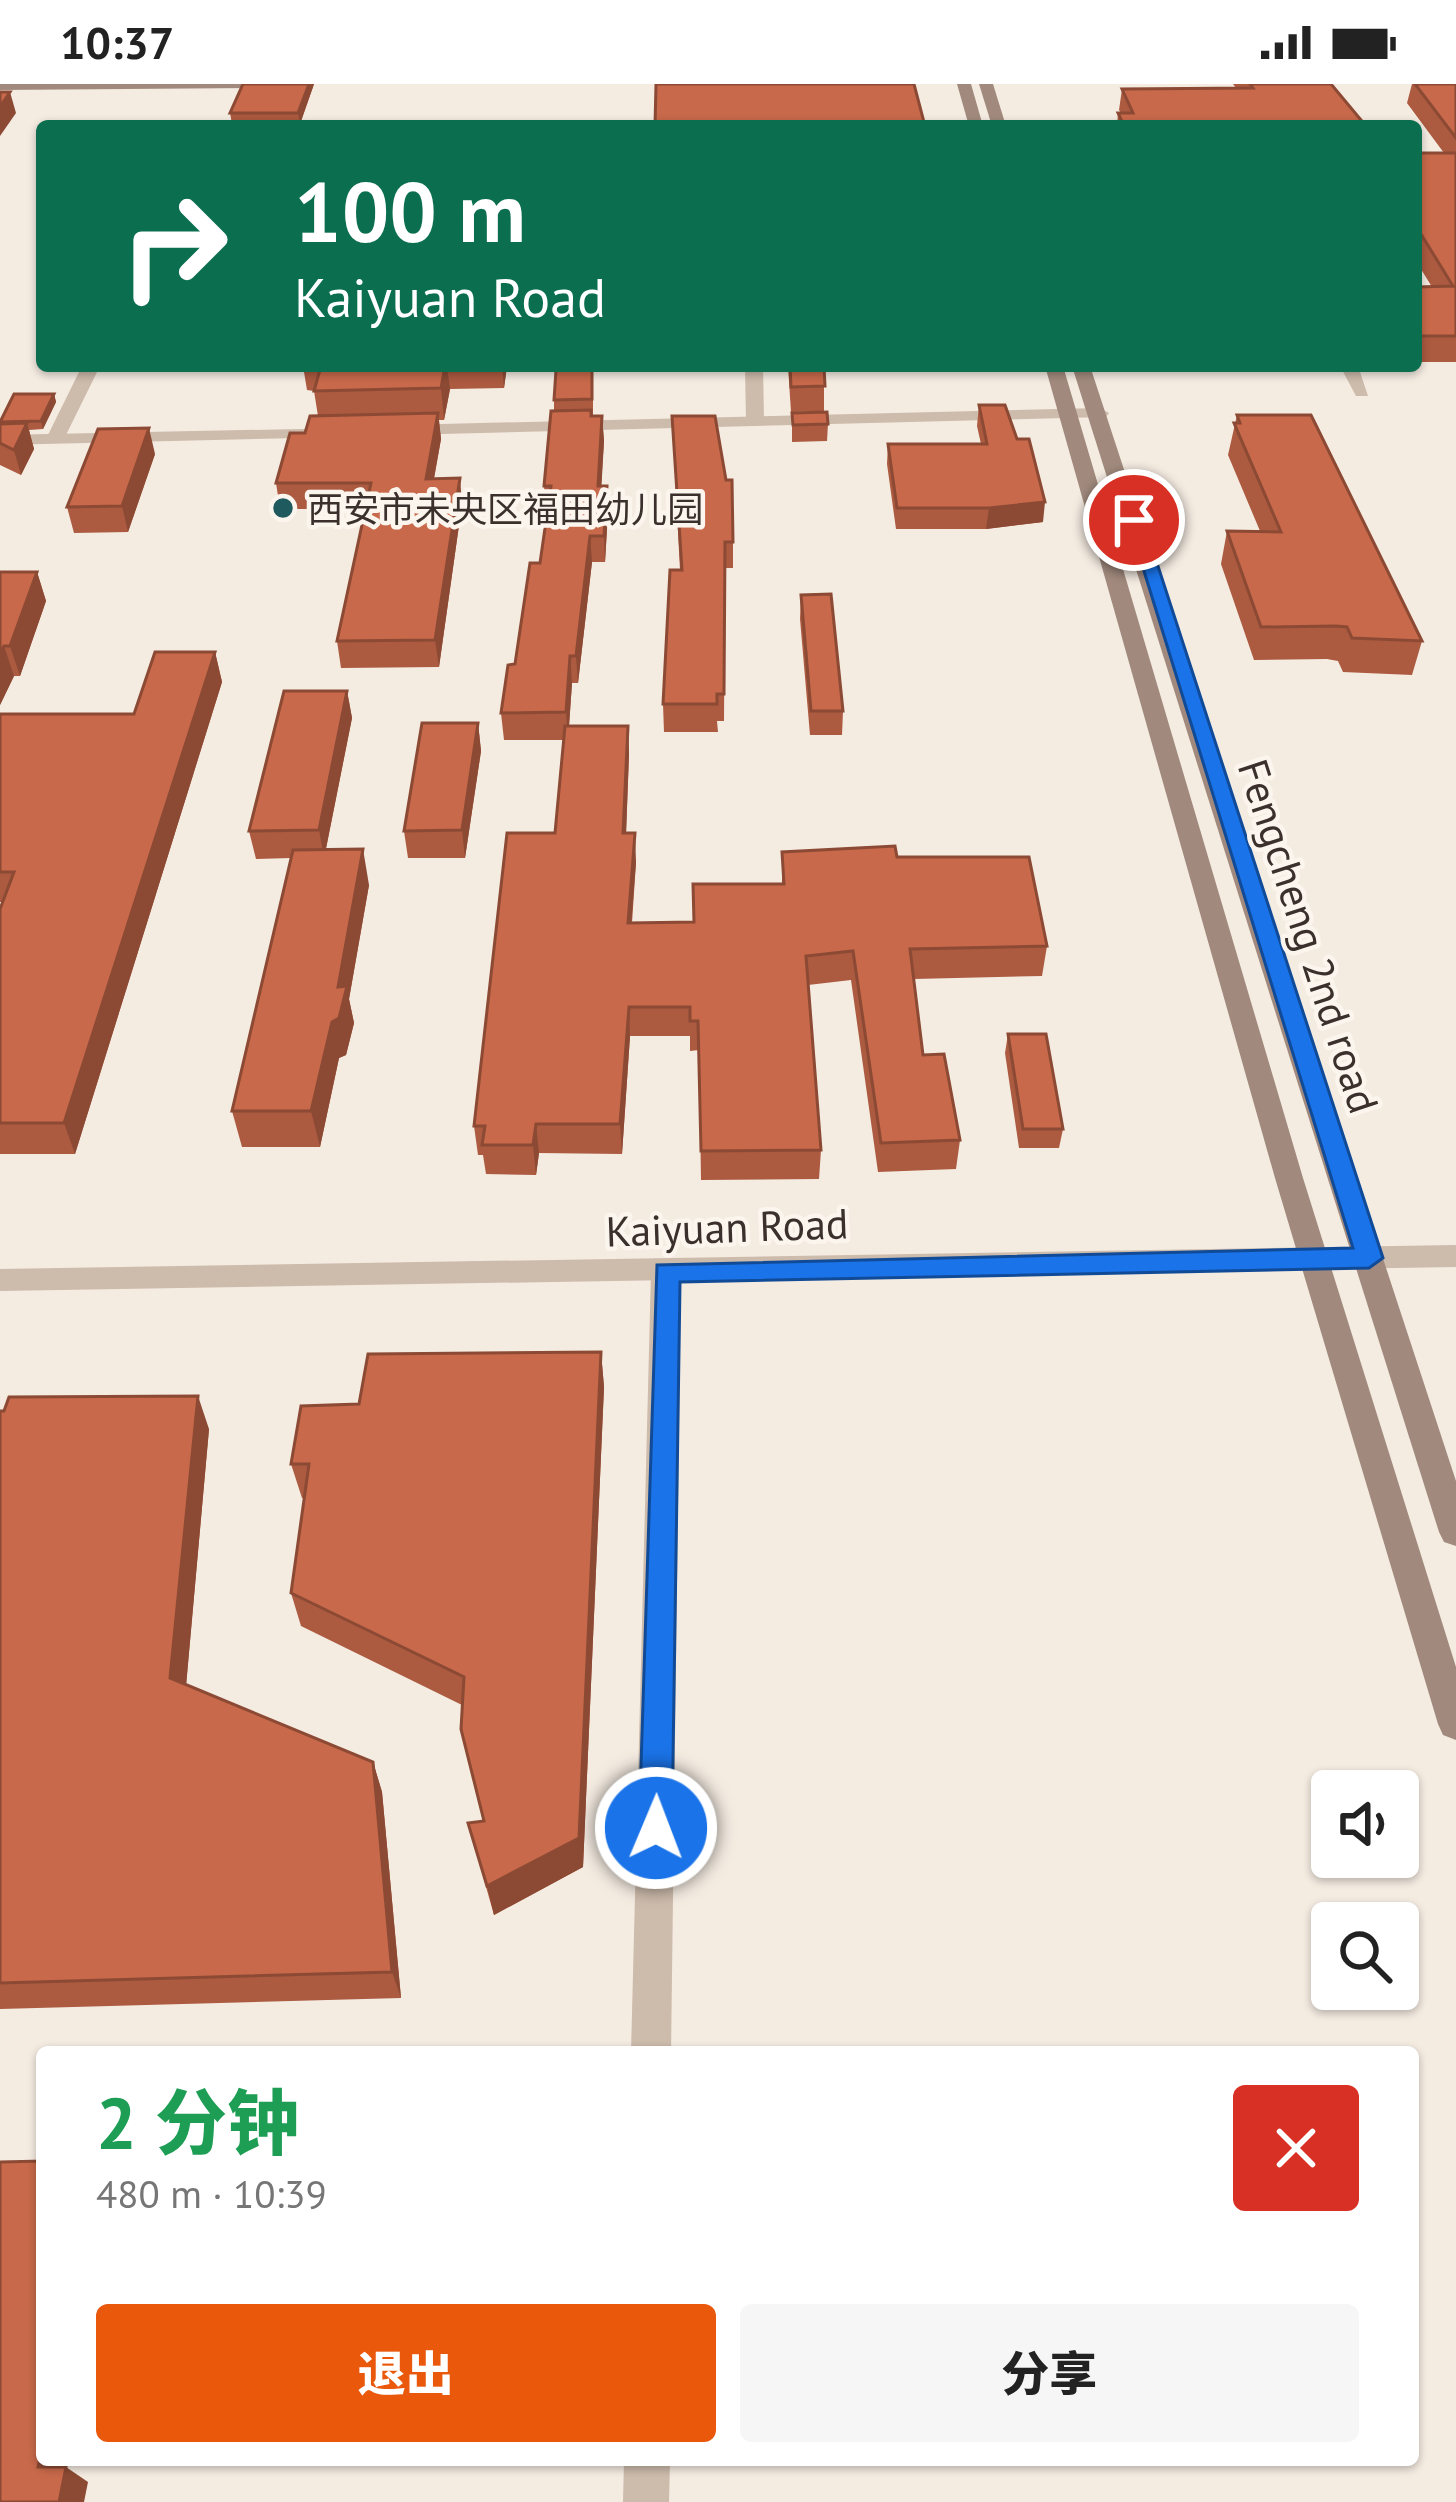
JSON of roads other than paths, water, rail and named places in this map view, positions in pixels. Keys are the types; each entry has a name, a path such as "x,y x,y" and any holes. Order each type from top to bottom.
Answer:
{"main road":[{"path":"0,86 252,84"},
{"path":"964,84 974,120"},
{"path":"986,84 997,120"},
{"name":"Fengcheng 2nd road","path":"1056,372 1313,1257 1456,1724"},
{"name":"Fengcheng 2nd road","path":"1084,372 1456,1532"}],"street":[{"path":"55,439 89,372"},
{"path":"754,372 755,421"},
{"path":"1351,372 1362,392"},
{"path":"379,431 1100,412"},
{"path":"0,440 356,431"},
{"name":"Kaiyuan Road","path":"0,1280 1456,1256"},
{"path":"651,2046 666,1272"},
{"path":"646,2502 647,2466"}],"place":[{"name":"西安市未央区福田幼儿园","path":"283,508"}]}
